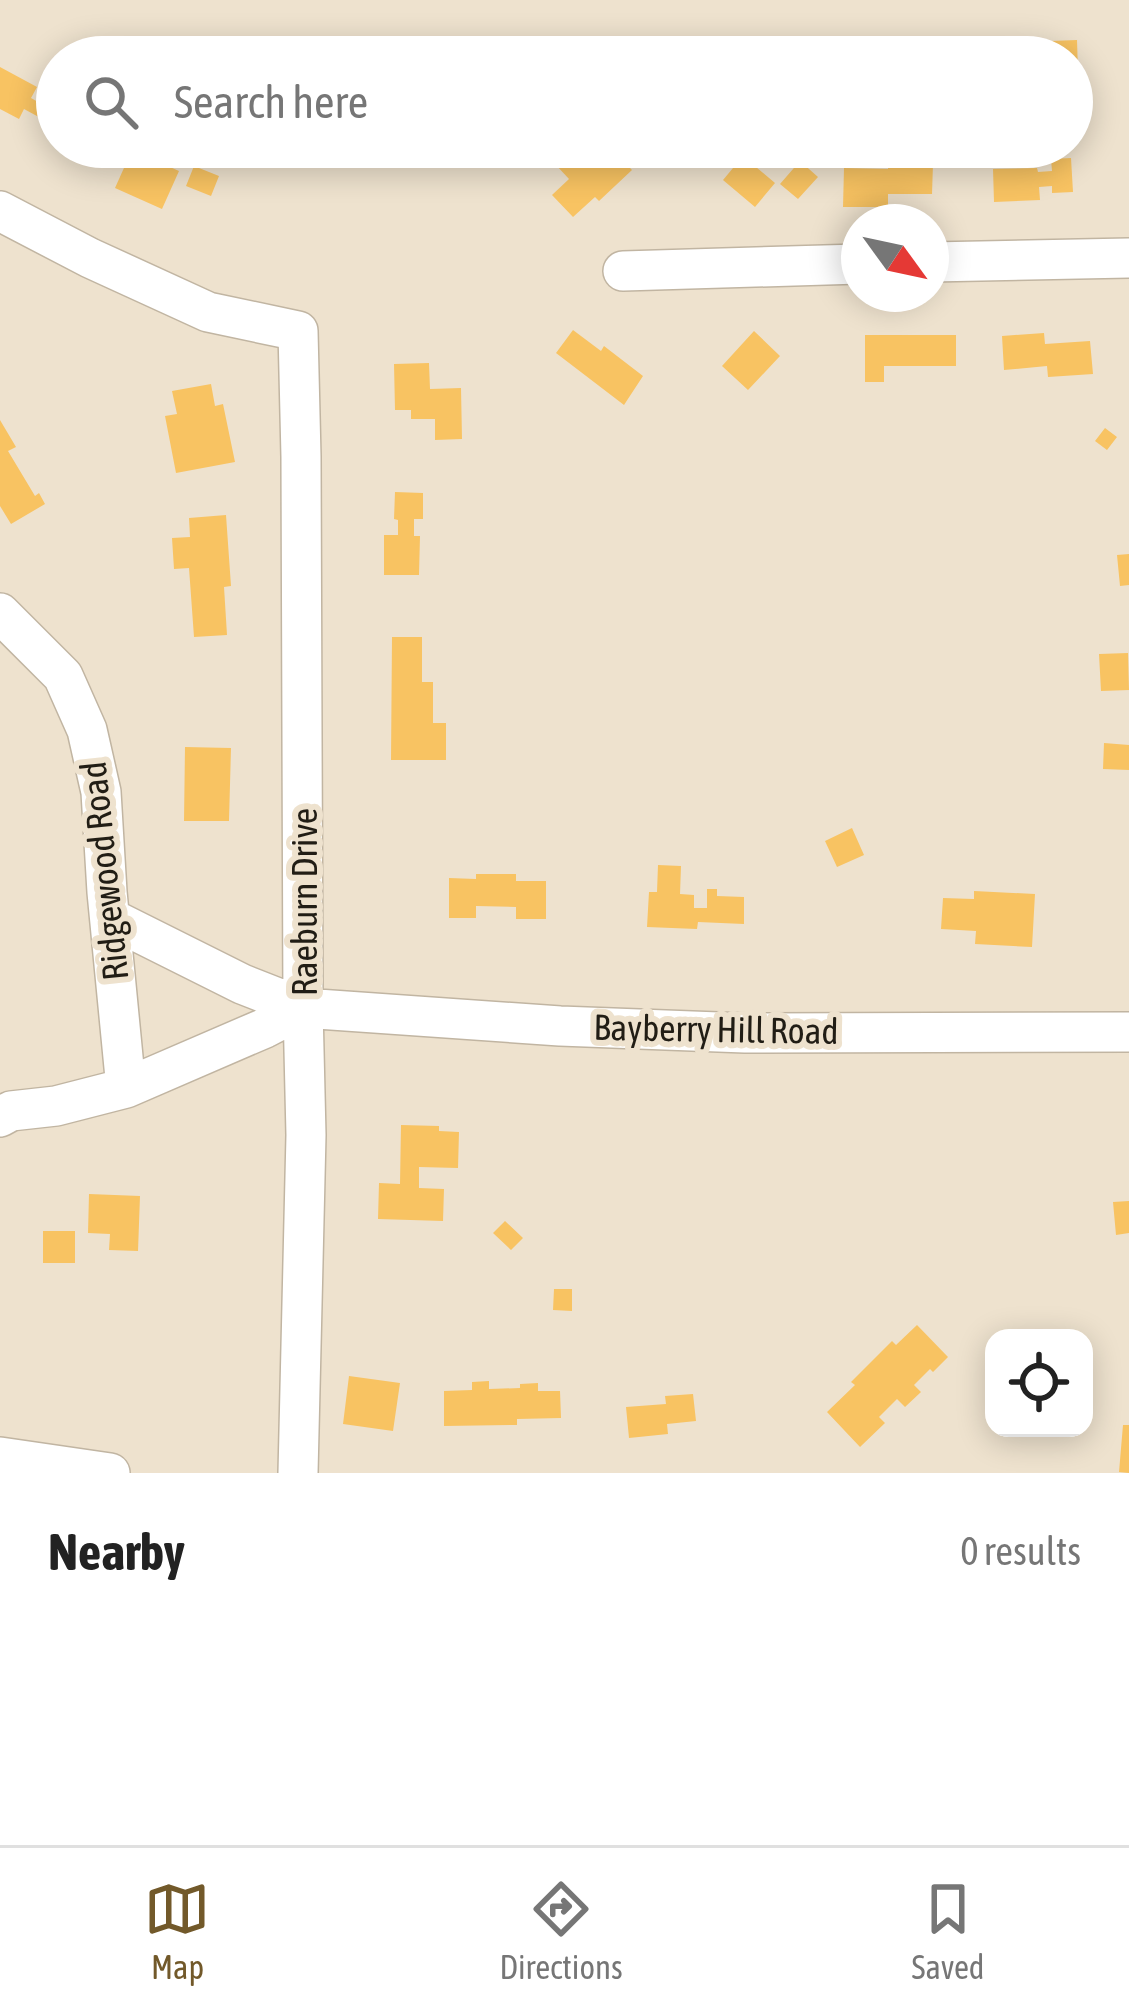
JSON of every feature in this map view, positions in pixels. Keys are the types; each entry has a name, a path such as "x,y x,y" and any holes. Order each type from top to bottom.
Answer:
{"street":[{"name":"Raeburn Drive","path":"0,211 208,312 298,332 306,1135 298,1473"},
{"path":"949,262 1129,258"},
{"path":"623,271 841,265"},
{"name":"Ridgewood Road","path":"0,613 63,676 87,730 100,792 126,1088"},
{"name":"Bayberry Hill Road","path":"110,918 242,984 303,1008 745,1033 1129,1032"},
{"path":"0,1117 126,1088 303,1008"},
{"path":"0,1457 110,1473"}],"building":[{"path":"0,67 36,86 31,98 36,101 36,116 24,109 19,119 0,109"},
{"path":"124,168 179,171 162,209 115,188"},
{"path":"193,168 219,176 211,196 186,186"},
{"path":"559,168 632,170 599,201 595,197 573,217 552,195 569,179"},
{"path":"733,168 757,168 775,183 755,207 723,180"},
{"path":"794,168 808,168 818,177 798,199 780,184"},
{"path":"844,168 933,168 932,194 888,194 888,204 843,204"},
{"path":"1072,168 1073,192 1052,193 1052,186 1039,187 1040,200 994,202 993,169"},
{"path":"573,330 601,351 604,346 643,376 624,405 556,353"},
{"path":"754,331 780,356 748,390 722,366"},
{"path":"1044,333 1045,344 1090,341 1093,374 1048,377 1047,366 1004,370 1002,336"},
{"path":"865,335 956,335 956,366 884,366 884,382 865,382"},
{"path":"429,363 430,389 461,388 462,439 435,440 435,419 411,419 411,410 395,410 394,364"},
{"path":"211,384 215,406 223,404 235,462 176,473 165,416 177,414 172,391"},
{"path":"0,420 16,447 8,451 35,496 39,493 45,504 11,524 0,506"},
{"path":"1105,428 1117,437 1107,450 1095,441"},
{"path":"395,492 423,493 423,519 414,519 414,536 420,536 419,575 384,575 384,535 398,535"},
{"path":"226,515 231,586 224,587 227,635 194,637 189,568 174,569 172,538 190,537 189,518"},
{"path":"1129,554 1129,585 1120,586 1117,555"},
{"path":"392,637 422,637 422,682 433,682 433,723 446,723 446,760 391,760"},
{"path":"1128,653 1129,690 1101,691 1099,654"},
{"path":"1104,743 1129,745 1129,770 1103,769"},
{"path":"185,747 231,748 229,821 184,821"},
{"path":"852,828 864,855 837,867 825,841"},
{"path":"658,865 681,866 680,894 694,895 694,908 707,908 707,889 717,889 717,896 744,897 744,924 647,927 649,892 657,892"},
{"path":"476,874 516,874 516,881 546,881 546,919 516,919 516,907 476,906 476,918 449,918 449,878 476,879"},
{"path":"974,891 1035,894 1032,947 975,944 976,931 941,929 943,898 974,899"},
{"path":"401,1125 459,1132 458,1168 419,1167 419,1188 444,1189 443,1221 378,1219 379,1183 400,1184"},
{"path":"89,1194 140,1196 138,1251 109,1250 110,1234 88,1233"},
{"path":"1129,1201 1129,1233 1116,1235 1113,1202"},
{"path":"505,1221 523,1238 511,1250 493,1233"},
{"path":"43,1231 75,1231 75,1263 43,1263"},
{"path":"554,1289 572,1289 572,1311 553,1310"},
{"path":"917,1325 948,1357 914,1385 921,1392 905,1407 897,1399 879,1417 885,1423 860,1447 827,1412 892,1341 896,1345"},
{"path":"349,1376 400,1383 393,1431 343,1424"},
{"path":"489,1381 489,1389 538,1383 538,1391 560,1391 561,1418 517,1419 517,1425 444,1426 444,1391 472,1390 472,1382"},
{"path":"693,1394 696,1421 667,1424 668,1434 629,1438 626,1407 666,1404 665,1396"},
{"path":"1123,1425 1129,1425 1129,1473 1119,1472"}]}
